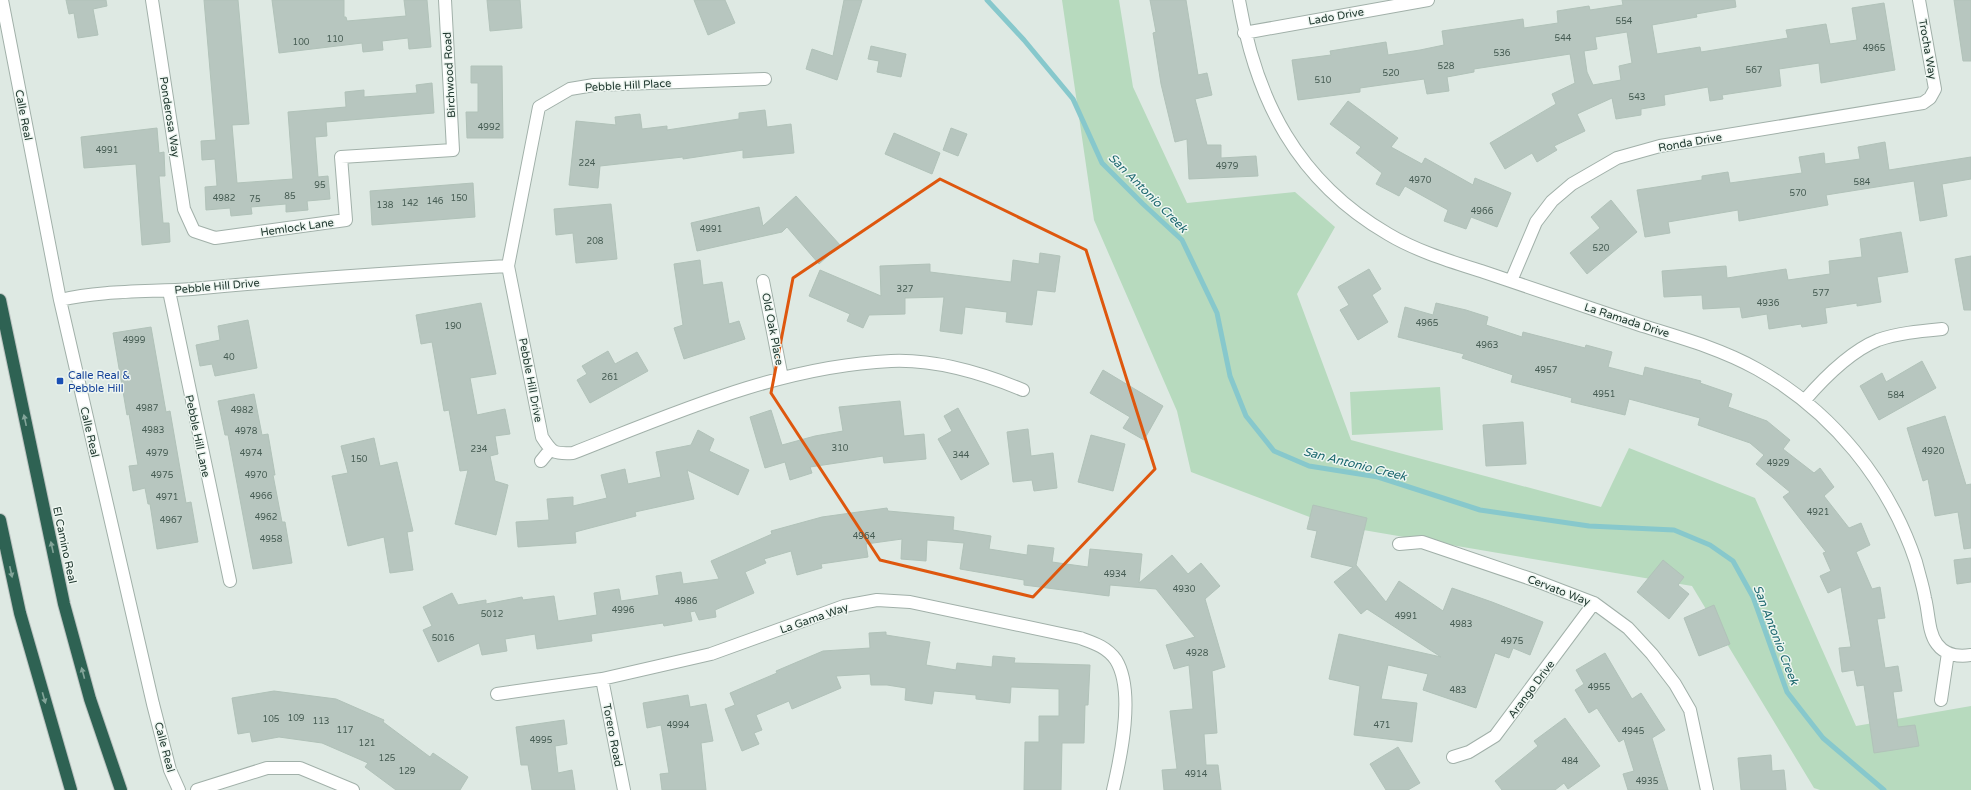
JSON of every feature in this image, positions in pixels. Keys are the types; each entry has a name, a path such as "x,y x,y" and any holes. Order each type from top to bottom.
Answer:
{"highway":[{"name":"El Camino Real","path":"0,300 64,604 90,699 121,790"},
{"path":"0,520 20,613 70,790"},
{"path":"90,699 126,790"}],"street":[{"name":"Calle Real","path":"2,0 60,300 153,704 170,770 179,790"},
{"name":"Ponderosa Way","path":"152,0 184,209 194,232"},
{"name":"Birchwood Road","path":"445,0 453,150"},
{"name":"La Ramada Drive","path":"1239,0 1244,33 1260,85 1277,122 1300,157 1324,184 1361,216 1389,235 1442,258 1699,343 1726,354 1758,369 1804,401 1827,421 1850,446 1879,484 1895,510 1916,564 1926,598 1932,635 1938,646 1948,653"},
{"name":"Lado Drive","path":"1244,33 1428,0"},
{"name":"Trocha Way","path":"1919,0 1935,89 1930,98"},
{"name":"Pebble Hill Place","path":"508,266 538,107 570,89 594,85 765,79"},
{"name":"Ronda Drive","path":"1511,282 1536,222 1552,201 1572,184 1617,158 1660,146 1923,103 1930,98"},
{"name":"Hemlock Lane","path":"194,232 215,238 346,220 341,157 453,150"},
{"name":"Pebble Hill Drive","path":"60,300 80,295 169,291 368,274 508,266 542,437 550,450"},
{"name":"Old Oak Place","path":"763,281 782,378"},
{"name":"Pebble Hill Lane","path":"169,291 230,581"},
{"path":"1804,401 1819,384 1846,360 1878,341 1914,331 1942,330"},
{"path":"541,461 550,450 558,454 572,453 700,403 782,378 844,366 892,361 937,364 991,377 1023,390"},
{"name":"Cervato Way","path":"1399,544 1422,542 1534,580 1594,603 1628,628 1652,654 1676,684 1690,710 1707,790"},
{"name":"La Gama Way","path":"497,694 602,679 712,654 844,606 877,600 910,602 1080,638 1101,645 1116,660 1123,679 1125,726 1123,749 1113,790"},
{"name":"Arango Drive","path":"1453,757 1469,752 1495,736 1594,603"},
{"path":"1941,700 1948,653 1963,656 1971,655"},
{"name":"Torero Road","path":"602,679 624,790"},
{"path":"197,790 267,768 300,768 353,790"}],"highlighted area":[{"path":"940,179 1086,250 1155,469 1033,597 880,560 771,393 793,278"}],"green space":[{"path":"1062,0 1119,0 1133,87 1187,203 1295,192 1335,227 1297,294 1351,440 1601,507 1629,448 1755,498 1856,726 1971,706 1971,790 1820,790 1814,788 1692,586 1328,524 1191,472 1177,411 1094,220"},
{"path":"1440,387 1443,430 1352,435 1350,392"}],"building":[{"path":"66,0 106,0 107,6 93,9 98,35 78,38 74,13 69,14"},
{"path":"204,0 238,0 249,124 232,125 237,183 293,179 288,112 346,107 345,92 364,90 364,97 417,93 416,85 432,83 434,113 326,122 327,136 315,137 318,177 328,176 330,199 307,201 308,210 286,212 286,204 251,207 252,214 231,216 230,208 206,210 205,187 217,186 215,159 202,160 201,141 216,140"},
{"path":"272,0 344,0 344,17 346,17 347,21 406,16 404,0 427,0 431,47 409,49 408,38 382,41 383,50 363,52 362,43 279,53"},
{"path":"487,0 520,0 522,28 490,31"},
{"path":"694,0 725,0 735,23 708,35"},
{"path":"844,0 862,0 837,80 806,69 812,49 833,56"},
{"path":"1150,0 1186,0 1198,75 1207,73 1212,95 1195,99 1207,145 1221,145 1221,158 1256,156 1258,176 1189,179 1187,139 1175,142 1161,84 1153,33 1156,32"},
{"path":"1622,0 1735,0 1736,7 1696,14 1697,17 1652,25 1657,54 1700,47 1701,52 1788,38 1786,30 1826,24 1830,44 1857,40 1852,8 1884,3 1895,70 1821,83 1819,63 1779,69 1781,86 1722,95 1723,99 1710,101 1708,87 1664,95 1665,105 1641,109 1641,115 1616,119 1612,98 1577,114 1585,131 1554,146 1557,150 1537,162 1532,153 1505,169 1490,143 1556,104 1552,94 1575,83 1570,54 1474,69 1474,72 1447,77 1449,91 1427,94 1424,79 1360,88 1360,92 1298,100 1292,60 1331,55 1330,51 1386,42 1388,55 1420,50 1444,45 1442,31 1523,19 1524,28 1558,23 1557,11 1589,6 1590,10 1623,5","holes":["1627,32 1632,63 1619,66 1621,80 1593,85 1587,72 1584,51 1597,49 1595,37"]},
{"path":"1954,0 1971,0 1971,61 1963,61"},
{"path":"871,46 906,54 901,77 877,72 879,61 868,59"},
{"path":"471,66 502,66 503,138 467,138 466,112 478,112 478,83 471,83"},
{"path":"1348,101 1398,138 1391,147 1422,164 1425,158 1473,185 1475,178 1511,193 1497,227 1471,217 1466,229 1444,221 1448,210 1405,186 1399,196 1376,184 1382,173 1356,153 1361,147 1330,124"},
{"path":"765,110 767,127 791,124 794,153 743,158 743,150 683,159 683,157 600,166 598,188 569,185 576,121 616,125 615,117 640,114 642,129 667,126 667,130 739,119 739,113"},
{"path":"157,128 159,153 164,152 165,176 159,176 163,223 169,223 170,242 142,245 136,164 84,168 81,137"},
{"path":"951,128 967,134 958,156 943,150"},
{"path":"894,133 940,153 932,174 885,154"},
{"path":"1885,142 1889,170 1971,157 1971,179 1942,184 1947,216 1920,221 1914,181 1826,195 1828,205 1739,221 1738,210 1668,222 1670,233 1645,237 1637,190 1702,180 1702,176 1728,172 1730,183 1802,173 1799,157 1824,153 1825,164 1860,159 1858,147"},
{"path":"473,183 475,217 372,225 370,191"},
{"path":"796,196 840,245 819,264 787,227 782,232 697,251 691,223 759,207 763,226"},
{"path":"1611,200 1637,232 1587,274 1570,253 1600,228 1591,217"},
{"path":"611,204 617,259 576,263 573,233 556,235 554,209"},
{"path":"1901,232 1908,272 1877,277 1881,302 1857,306 1857,303 1825,308 1827,323 1802,327 1801,324 1769,329 1767,314 1742,318 1740,307 1703,309 1702,295 1664,297 1662,271 1726,266 1727,278 1786,269 1788,280 1830,274 1829,261 1862,257 1860,239"},
{"path":"1040,253 1060,256 1055,292 1037,290 1032,325 1006,322 1007,312 965,307 962,334 940,331 944,297 905,298 905,314 869,315 863,328 847,321 850,314 809,296 820,270 881,296 880,266 930,264 930,272 1011,282 1013,260 1039,264"},
{"path":"1971,256 1971,310 1964,310 1955,259"},
{"path":"700,260 703,285 722,282 729,324 739,321 745,339 684,359 674,328 683,325 674,264"},
{"path":"1369,269 1381,289 1372,295 1388,322 1358,340 1340,310 1349,305 1338,287"},
{"path":"481,303 496,374 470,378 477,415 505,409 510,434 495,436 498,454 490,456 495,481 508,485 496,535 455,524 468,470 460,471 449,410 444,411 432,342 421,344 416,315"},
{"path":"1436,303 1488,317 1486,325 1522,337 1523,332 1585,348 1586,345 1612,352 1608,367 1643,376 1645,367 1701,381 1700,383 1732,394 1728,407 1767,421 1790,440 1783,449 1814,473 1820,468 1834,487 1824,496 1849,528 1861,523 1870,545 1856,552 1872,589 1880,587 1885,618 1877,619 1885,668 1898,666 1902,691 1893,692 1898,727 1915,725 1919,746 1874,753 1864,685 1857,686 1854,670 1842,672 1839,648 1851,647 1841,587 1828,593 1820,576 1831,571 1823,553 1826,552 1783,497 1790,492 1756,464 1764,455 1750,443 1698,425 1700,418 1629,399 1625,415 1571,402 1572,398 1511,382 1513,375 1462,358 1464,354 1398,337 1405,307 1433,315"},
{"path":"248,320 257,368 215,376 212,364 200,366 196,345 220,340 218,326"},
{"path":"151,327 166,412 170,411 186,503 191,502 198,542 157,549 150,504 148,504 145,488 133,491 129,466 138,465 129,414 127,415 113,333"},
{"path":"608,351 615,364 637,352 648,371 590,403 577,380 587,374 582,366"},
{"path":"1922,361 1936,388 1879,420 1860,386 1882,373 1886,382"},
{"path":"1103,370 1163,406 1144,440 1123,428 1130,417 1090,393"},
{"path":"254,394 262,435 268,434 275,475 273,475 282,522 285,522 292,563 253,569 228,435 225,435 218,401"},
{"path":"900,401 904,436 924,434 926,459 884,463 883,456 810,467 812,473 790,480 785,462 765,468 750,417 771,410 782,445 815,436 843,431 839,407"},
{"path":"958,408 989,464 961,480 938,439 952,431 944,416"},
{"path":"1945,416 1966,485 1971,484 1971,548 1964,549 1958,512 1935,516 1928,479 1923,481 1907,428"},
{"path":"1523,422 1526,464 1486,466 1483,425"},
{"path":"1028,429 1031,456 1053,453 1057,488 1034,491 1032,480 1013,482 1007,432"},
{"path":"698,430 714,439 709,451 749,470 738,495 687,470 694,499 635,512 636,516 575,532 576,543 518,547 516,522 549,520 547,499 573,497 573,506 607,498 601,475 625,469 628,484 661,477 656,452 691,445"},
{"path":"1091,435 1125,444 1113,491 1078,482"},
{"path":"374,438 380,466 397,462 413,531 407,532 413,570 390,573 384,537 348,546 332,476 348,473 341,446"},
{"path":"1313,505 1367,518 1356,565 1386,602 1399,581 1443,611 1452,588 1492,602 1543,622 1530,655 1513,648 1509,658 1495,653 1476,708 1423,690 1428,674 1388,665 1381,699 1417,703 1412,742 1354,735 1360,686 1329,679 1339,634 1441,657 1367,609 1361,614 1334,582 1353,567 1311,557 1317,531 1307,529"},
{"path":"887,508 888,511 954,517 953,530 991,536 989,549 1027,555 1028,545 1054,548 1052,562 1088,567 1090,549 1142,554 1139,583 1172,555 1188,574 1201,563 1220,586 1205,599 1225,667 1212,671 1217,733 1204,734 1206,765 1218,765 1221,790 1164,790 1162,770 1177,769 1170,711 1193,709 1189,665 1174,669 1166,645 1195,637 1156,589 1110,585 1109,596 1024,585 1024,580 960,569 964,543 927,540 926,561 901,559 902,539 866,544 868,557 821,564 822,568 797,575 791,551 764,559 766,563 745,572 754,593 715,610 716,617 699,620 695,611 690,612 692,621 664,626 663,623 591,634 592,641 537,649 535,634 505,639 507,651 482,655 479,643 438,662 423,630 432,626 423,607 452,593 458,605 486,600 486,604 522,597 523,600 554,596 558,621 597,615 594,593 619,589 621,601 659,595 656,576 681,572 683,584 719,579 711,561 772,534 771,531 822,517"},
{"path":"1971,558 1971,582 1957,584 1954,560"},
{"path":"1663,560 1684,577 1678,585 1689,594 1669,619 1637,592"},
{"path":"1714,605 1730,644 1699,656 1684,618"},
{"path":"886,632 886,635 930,642 926,665 956,670 957,663 992,667 993,656 1015,658 1014,663 1090,665 1088,705 1085,705 1084,743 1062,743 1061,790 1024,790 1025,742 1039,742 1039,716 1059,716 1059,689 1011,687 1010,703 976,699 976,695 934,691 932,704 905,700 906,688 887,685 871,685 870,674 836,676 841,688 792,709 789,701 756,715 762,730 754,733 759,744 742,751 725,709 735,705 730,693 823,651 870,648 869,633"},
{"path":"1605,653 1632,699 1641,693 1665,730 1652,738 1668,790 1628,790 1623,774 1634,771 1624,739 1619,742 1597,708 1589,713 1575,690 1584,684 1576,670"},
{"path":"274,691 336,699 384,720 383,722 430,757 433,753 468,777 460,790 396,790 365,767 368,763 322,743 279,737 252,742 250,732 238,734 232,698"},
{"path":"688,695 690,707 706,704 713,741 701,743 706,790 662,790 660,774 669,773 661,725 647,728 643,703"},
{"path":"1565,718 1600,766 1568,789 1564,783 1555,790 1502,790 1495,781 1538,746 1534,741"},
{"path":"564,720 567,744 555,746 558,773 572,770 575,790 532,790 528,765 521,765 516,727"},
{"path":"1398,747 1420,783 1408,790 1386,790 1370,764"},
{"path":"1771,755 1772,771 1784,770 1786,790 1741,790 1738,758"}],"waterway":[{"name":"San Antonio Creek","path":"987,0 1024,40 1073,99 1102,163 1182,240 1217,313 1230,376 1246,416 1274,451 1309,466 1378,477 1480,510 1589,526 1674,530 1710,545 1733,561 1753,597 1787,692 1823,738 1884,790"}],"place":[{"name":"Calle Real & Pebble Hill","path":"60,381"}]}
